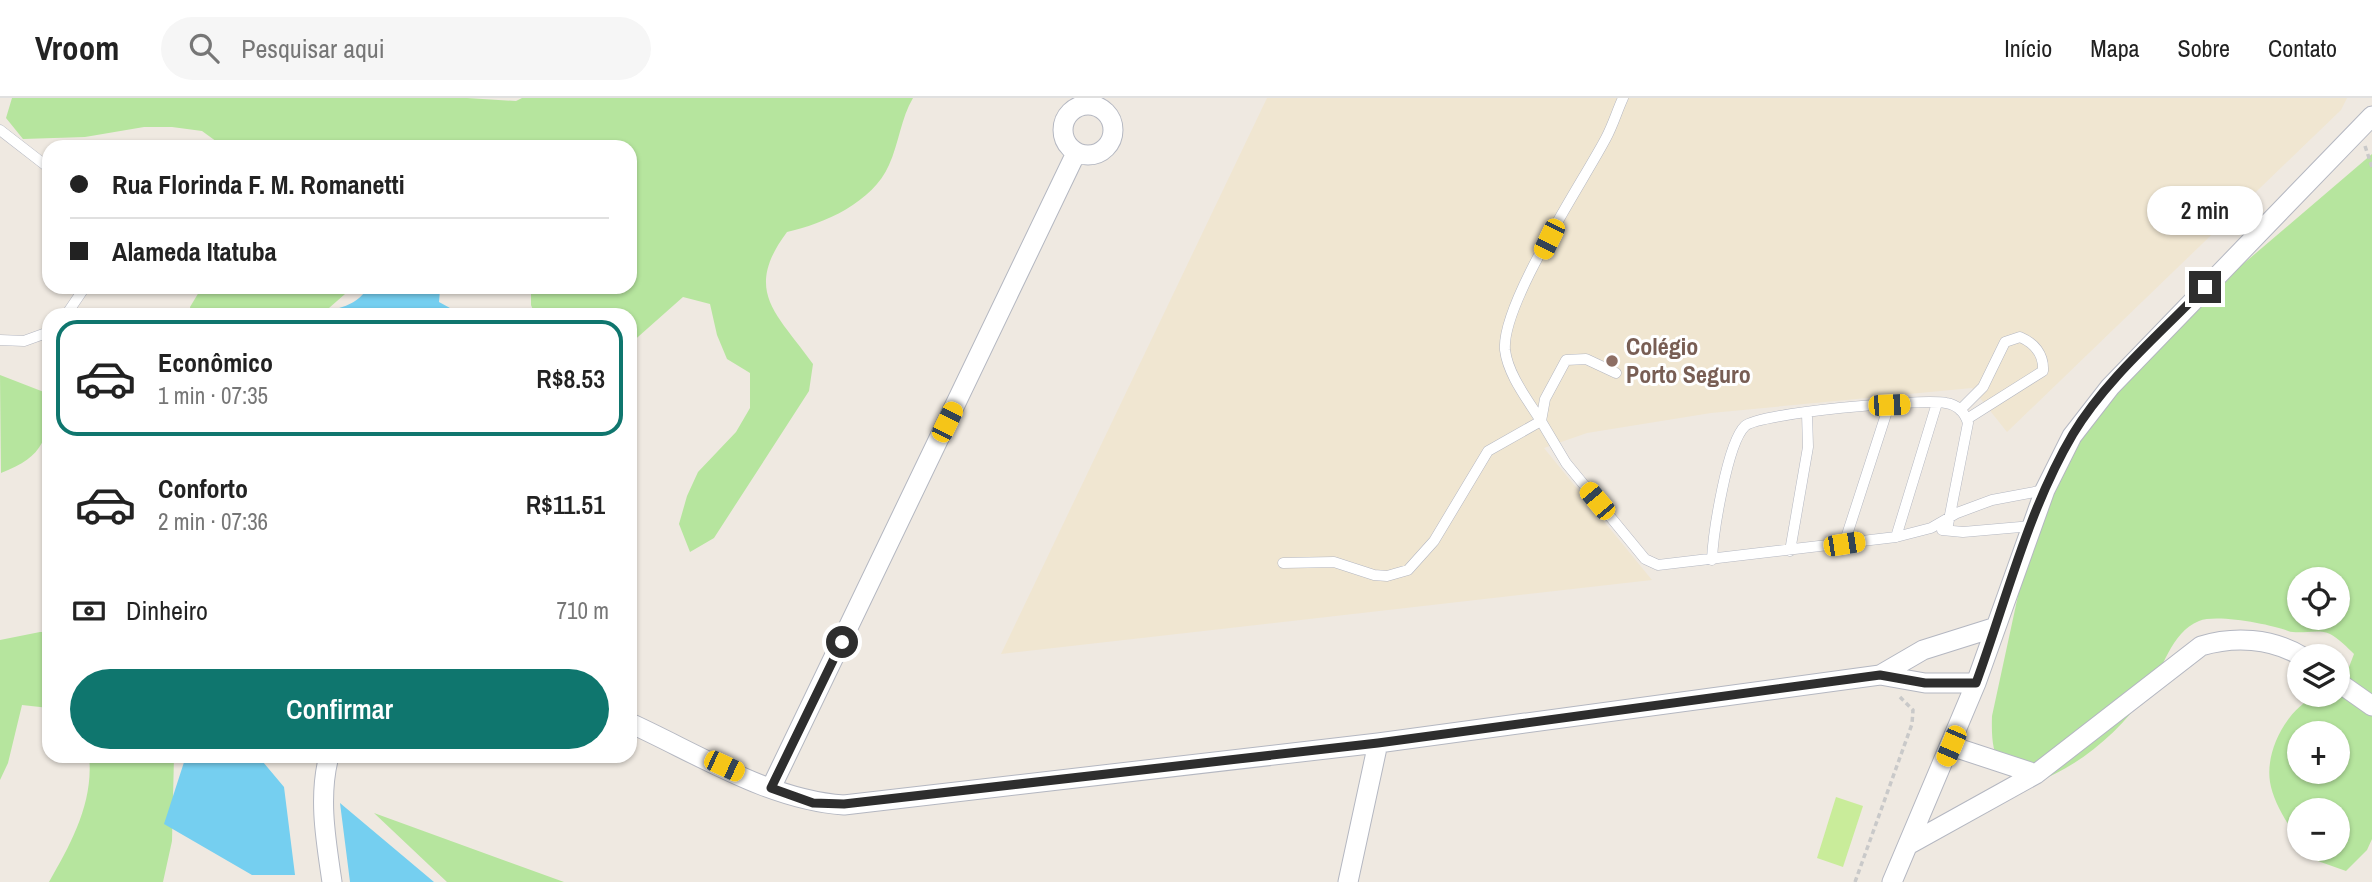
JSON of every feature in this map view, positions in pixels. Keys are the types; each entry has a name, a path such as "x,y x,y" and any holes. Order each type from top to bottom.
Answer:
{"street":[{"path":"1892,882 1976,683 2045,490 2072,436 2110,387 2372,116"},
{"path":"771,788 1076,153"},
{"path":"1880,675 1923,650 1996,627"},
{"path":"1908,845 2036,774 2202,646 2225,639 2245,639 2287,650"},
{"path":"637,726 771,788 813,803 844,804 1378,743 1880,675 1925,683 1976,683"},
{"path":"2350,690 2372,706"},
{"path":"1352,881 1378,743"},
{"path":"1951,746 2036,774"},
{"path":"328,763 324,789 324,827 332,882"}],"lane":[{"path":"1623,98 1606,138 1569,198 1518,302 1505,338 1508,364 1566,463 1645,559 1665,566 1896,537 1931,528 1949,517 1992,500 2045,490"},
{"path":"0,130 42,163"},
{"path":"0,340 24,341 42,335"},
{"path":"1947,530 1964,415 1983,387 2006,342 2020,337 2032,342 2043,362 2043,371 1964,415"},
{"path":"1541,421 1545,399 1566,360 1586,359 1616,373"},
{"path":"1712,560 1725,482 1738,435 1755,420 1889,405 1937,403 1946,403 1964,415"},
{"path":"1896,537 1937,403"},
{"path":"1844,544 1889,405"},
{"path":"1790,551 1808,447 1807,413"},
{"path":"1283,563 1334,562 1374,575 1387,576 1408,570 1434,541 1488,451 1541,421"},
{"path":"1931,528 1963,532 2032,526"}],"path":[{"path":"1855,882 1913,716 1913,710 1880,675"}],"shaded area":[{"name":"Colégio Porto Seguro","path":"1267,98 2347,98 2341,110 2007,432 1972,388 1711,413 1587,433 1544,448 1652,580 1001,654"}],"green space":[{"path":"12,98 467,98 516,101 522,98 913,98 889,165 872,190 831,217 787,232 774,253 767,271 766,287 778,316 813,364 809,391 714,538 690,552 679,524 687,496 698,472 736,432 750,408 750,373 727,359 717,335 710,304 683,297 637,338 637,308 532,308 531,305 531,294 637,294 637,140 214,140 202,131 172,127 144,127 85,137 23,139 6,118"},
{"path":"2372,154 2372,839 2367,850 2346,871 2318,861 2350,861 2350,798 2287,798 2287,822 2274,797 2270,782 2269,770 2275,744 2287,720 2296,710 2299,707 2350,707 2350,664 2354,654 2350,650 2350,644 2343,644 2325,632 2293,632 2230,619 2199,621 2181,634 2174,643 2153,684 2135,708 2110,735 2082,758 2032,784 2003,766 1994,750 1992,716 2041,489 2099,387"},
{"path":"198,294 345,294 329,308 190,307"},
{"path":"0,375 42,391 42,444 27,460 1,473"},
{"path":"42,632 42,707 22,705 8,763 0,780 0,640"},
{"path":"89,763 174,763 172,841 163,882 49,882 73,838 84,806"},
{"path":"1836,797 1863,806 1843,867 1817,858"},
{"path":"374,813 564,882 447,882"}],"water":[{"path":"440,294 439,302 450,308 337,308 350,304 363,295"},
{"path":"184,763 264,763 284,787 295,875 252,875 164,824"},
{"path":"340,803 434,882 350,882"}],"place":[{"name":"Colégio Porto Seguro","path":"1612,361"}],"route":[{"path":"842,642 771,788 813,803 844,804 1378,743 1880,675 1925,683 1976,683 2045,490 2072,436 2110,387 2205,287"}]}
